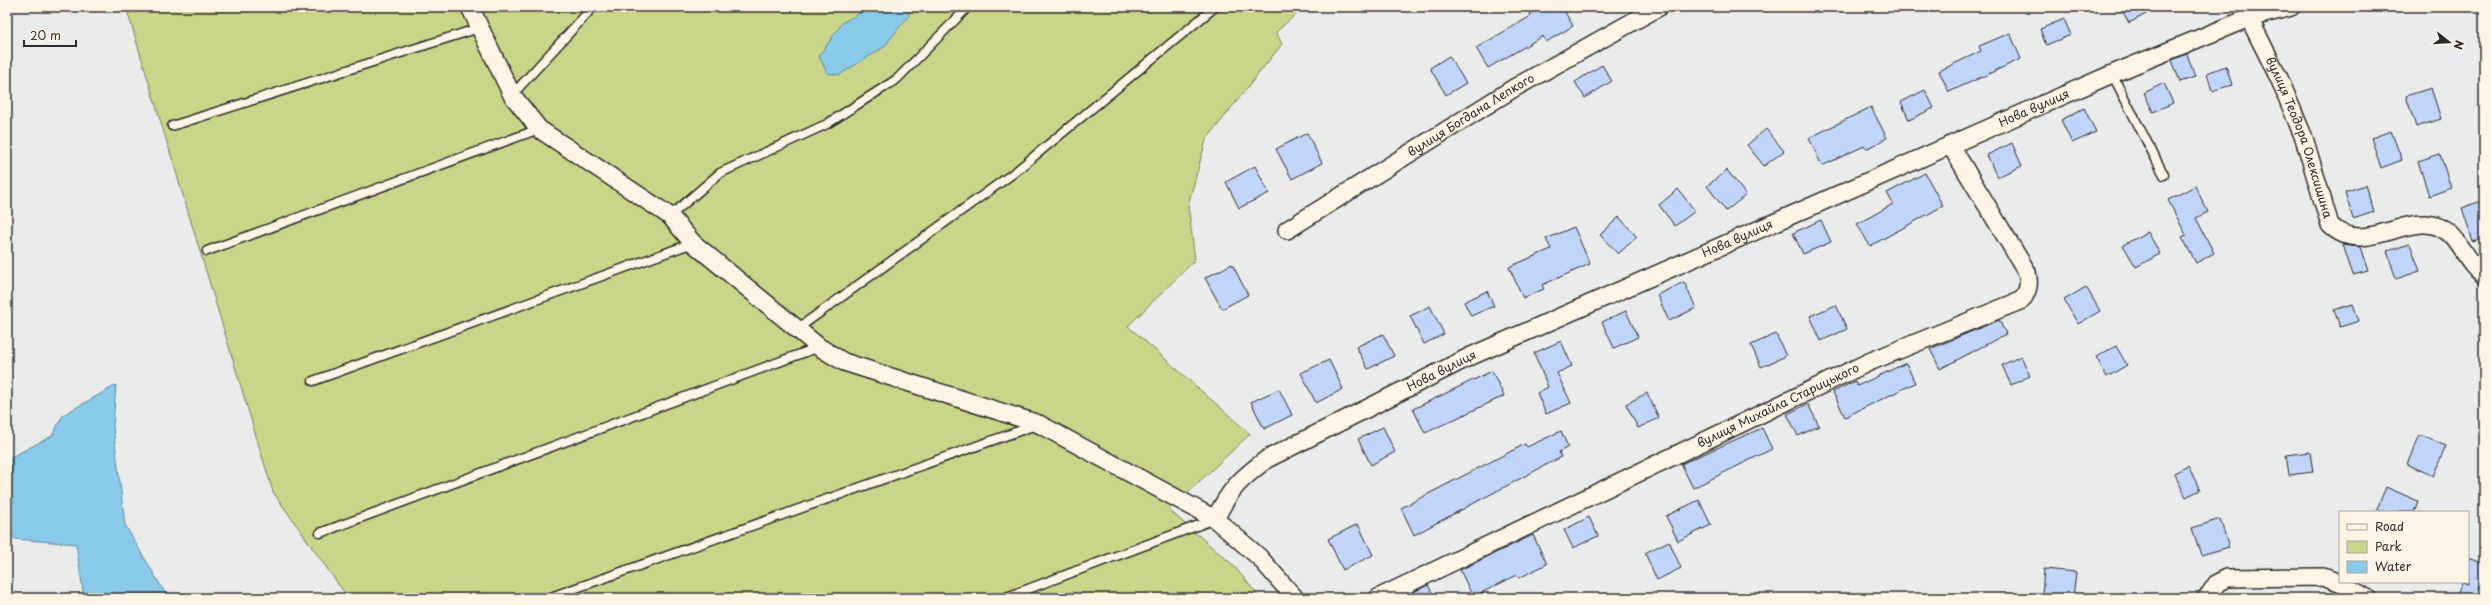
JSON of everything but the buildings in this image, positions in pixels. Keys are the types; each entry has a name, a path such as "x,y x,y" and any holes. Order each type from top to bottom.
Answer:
{"street":[{"path":"470,7 512,95 539,129 670,216 693,243 819,347 844,362 1039,424 1215,519 1259,557 1296,598"},
{"name":"вулиця Богдана Лепкого","path":"1287,230 1514,88 1659,7"},
{"name":"Нова вулиця","path":"1215,519 1225,498 1240,479 1267,459 1455,364 2112,74 2249,18 2291,7"},
{"name":"вулиця Теодора Олексишина","path":"2249,18 2280,78 2304,138 2330,226 2337,232 2348,236 2365,237 2416,226 2432,225 2456,238 2472,267 2484,275"},
{"name":"вулиця Михайла Старицького","path":"1378,598 1868,362 2022,300 2027,292 2029,282 2027,272 1951,146"},
{"path":"2207,598 2217,583 2227,578 2323,577 2339,583"},
{"path":"2339,583 2367,598"}],"lane":[{"path":"512,95 592,7"},
{"path":"670,216 720,173 827,124 897,78 968,7"},
{"path":"797,329 1015,172 1215,7"},
{"path":"172,126 480,28"},
{"path":"2112,74 2164,175"},
{"path":"207,251 539,129"},
{"path":"313,381 693,243"},
{"path":"320,534 819,347"},
{"path":"548,598 1039,424"},
{"path":"1004,598 1215,519"}],"green space":[{"path":"126,7 1304,7 1276,32 1282,44 1206,140 1188,205 1195,260 1128,326 1250,434 1169,510 1234,566 1260,598 348,598 273,492"}],"water":[{"path":"872,7 908,7 909,15 884,47 839,75 827,73 819,56 843,22"},
{"path":"116,385 113,426 125,525 168,598 84,598 76,544 15,539 8,528 11,457 52,436 63,415"}]}
